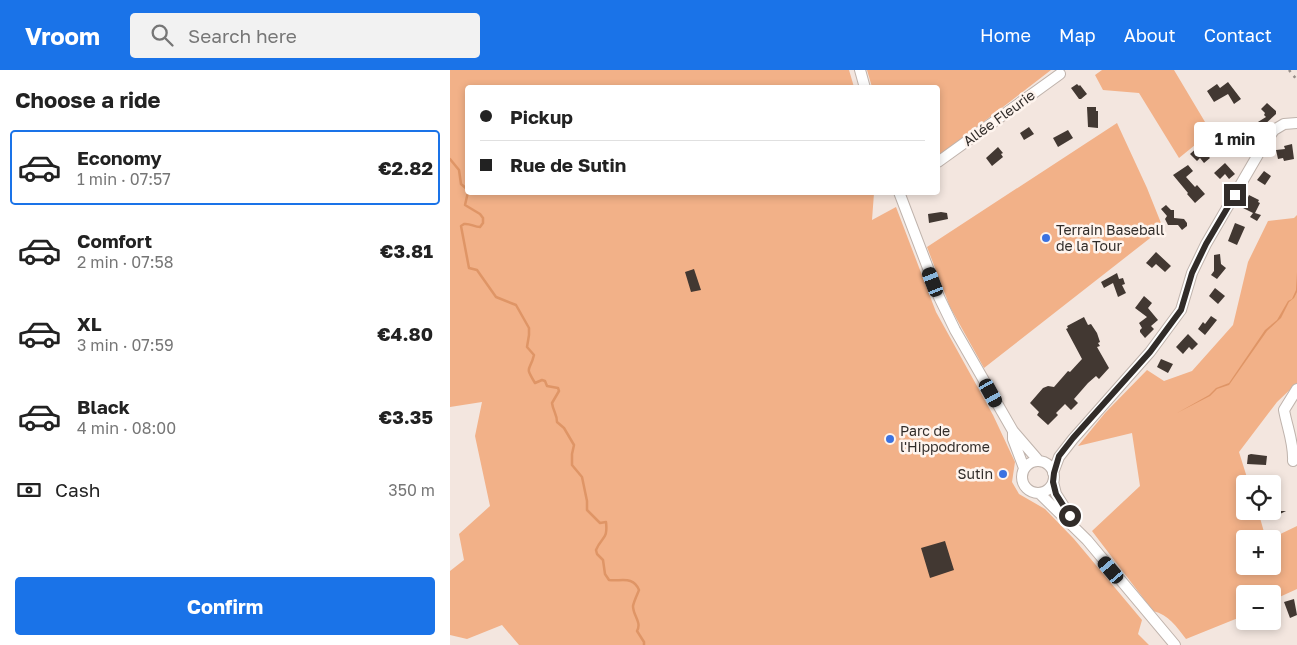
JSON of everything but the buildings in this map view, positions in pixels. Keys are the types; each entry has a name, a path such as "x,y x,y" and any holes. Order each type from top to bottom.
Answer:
{"street":[{"path":"860,70 864,85"},
{"name":"Allée Fleurie","path":"940,161 1060,74"},
{"path":"1073,438 1059,456 1048,490 1039,493 1030,491 1023,485 1021,476 1024,468 1032,461 1040,461 1057,454 1150,352 1181,310 1192,273 1206,244 1263,146 1274,130 1284,124 1297,124"},
{"path":"900,195 939,297 1013,431 1040,461 1051,468 1056,494 1087,540 1175,645"},
{"path":"1293,461 1294,448 1287,429 1284,410 1297,389"},
{"path":"1013,431 1013,439 1024,468"},
{"path":"1039,493 1087,540"}],"shaded area":[{"path":"450,70 849,70 853,85 465,85 465,195 874,195 872,220 896,207 936,312 993,415 1015,462 1012,482 1019,494 1045,509 1074,539 1142,620 1138,634 1149,645 519,645 502,625 467,639 450,635 450,571 464,560 459,534 490,506 475,436 482,402 450,407"},
{"path":"867,70 1051,70 940,155 940,85 871,85"},
{"path":"1102,70 1174,70 1211,132 1179,158 1139,93 1103,90 1095,75"},
{"name":"Terrain Baseball de la Tour","path":"1117,123 1163,228 984,368 950,307 927,247"},
{"path":"1297,215 1297,383 1277,402 1239,452 1246,475 1236,475 1236,520 1261,520 1263,530 1236,530 1236,575 1281,575 1281,534 1297,526 1297,589 1281,596 1281,585 1236,585 1236,619 1186,639 1168,618 1153,611 1092,531 1140,486 1132,433 1078,446 1105,413 1147,370 1164,381 1192,371 1233,325 1248,262 1268,221 1294,218"},
{"path":"1297,272 1297,292 1294,298 1289,302 1281,318 1267,331 1229,385 1217,389 1210,396 1177,413 1209,395 1216,388 1229,383 1265,330 1277,320 1288,301 1292,299 1296,290"}],"waterway":[{"path":"450,159 459,170 461,184 465,187"},
{"path":"467,195 465,205 483,218 483,223 480,227 466,224 461,226 469,268 477,270 496,297 516,305 529,328 527,347 534,355 529,371 535,383 542,380 545,381 547,386 558,388 559,391 552,403 557,422 564,428 574,445 572,465 582,477 587,510 600,523 606,522 605,535 596,550 597,554 603,560 605,574 609,580 630,581 639,590 633,606 638,622 637,631 644,645"}],"railway":[{"path":"1289,70 1297,80"}],"place":[{"name":"Terrain Baseball de la Tour","path":"1046,238"},
{"name":"Parc de l'Hippodrome","path":"890,439"},
{"name":"Sutin","path":"1003,474"}],"route":[{"path":"1070,516 1056,494 1053,482 1059,456 1150,352 1181,310 1192,273 1206,244 1235,195"}]}
